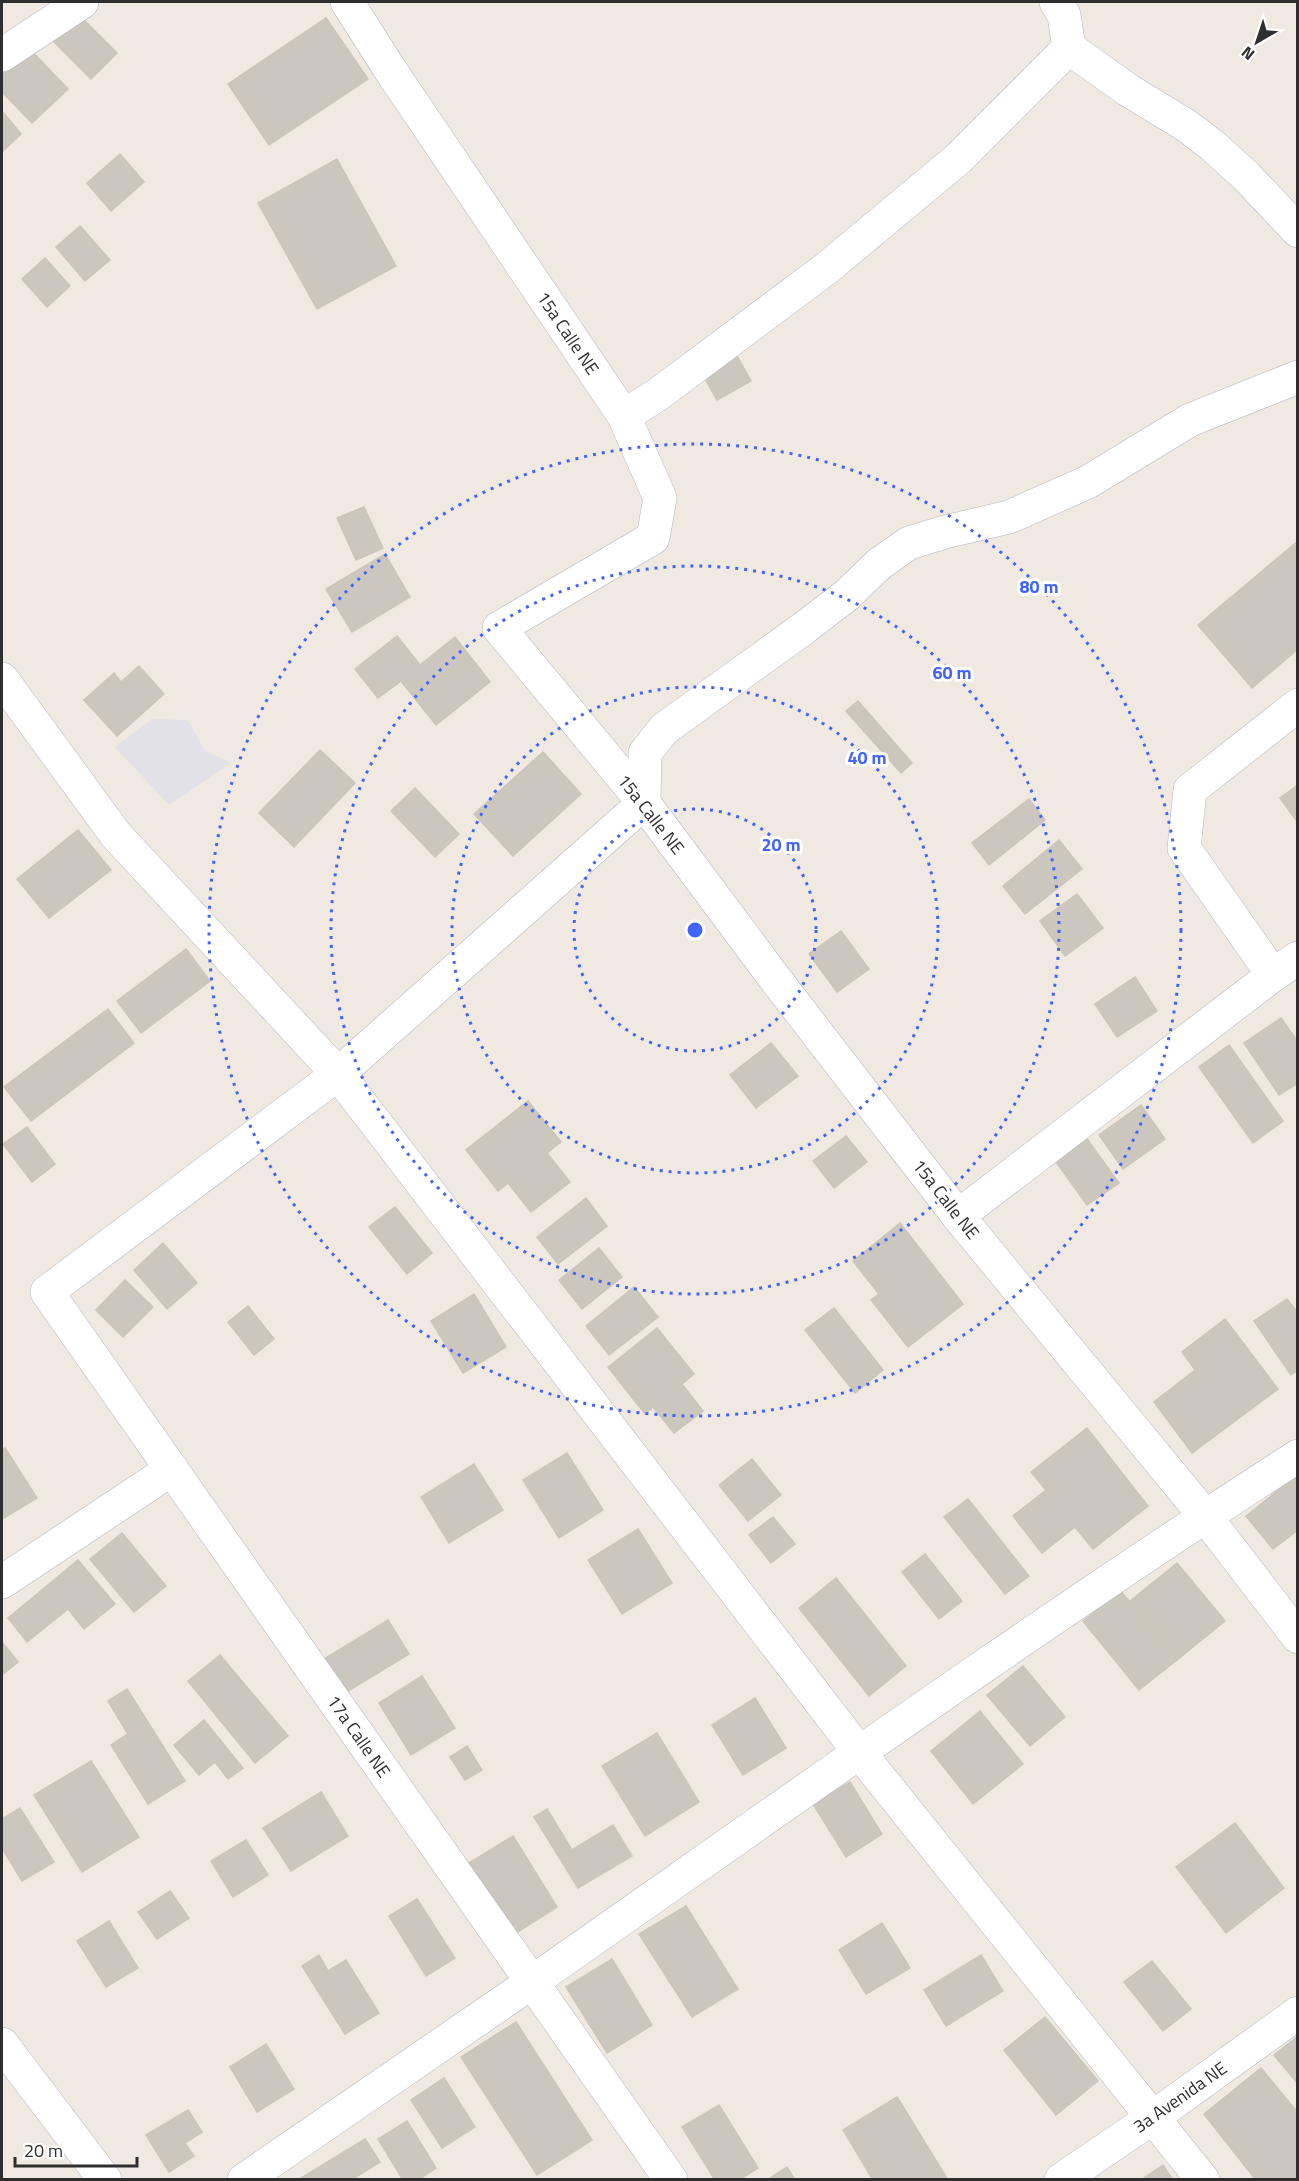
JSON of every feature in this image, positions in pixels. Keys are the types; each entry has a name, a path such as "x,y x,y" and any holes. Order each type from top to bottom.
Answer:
{"street":[{"path":"2,55 82,2"},
{"name":"15a Calle NE","path":"347,2 391,71 624,416 660,498 653,538 499,628 644,803 773,976 958,1216 1204,1516 1298,1637"},
{"path":"1056,2 1064,15 1069,48 1128,90 1187,126 1213,146 1246,176 1298,231"},
{"path":"624,416 657,395 827,268 960,158 1069,48"},
{"path":"338,1074 644,803 645,753 664,729 847,595 879,564 909,543 945,532 1009,518 1088,482 1190,420 1298,377"},
{"path":"2,679 116,835 338,1074 859,1752 1203,2180"},
{"path":"958,1216 1285,967 1184,848 1190,790 1298,705"},
{"name":"17a Calle NE","path":"338,1074 47,1292 671,2180"},
{"path":"244,2180 532,1982 859,1752 1204,1516 1298,1456"},
{"path":"2,1582 172,1469"},
{"name":"3a Avenida NE","path":"1061,2180 1298,2013"},
{"path":"2,2044 105,2180"}],"shaded area":[{"path":"152,719 188,720 204,750 231,763 169,805 115,747"}],"building":[{"path":"67,3 117,53 91,79 41,29"},
{"path":"326,18 368,79 269,145 228,84"},
{"path":"23,42 68,89 32,123 2,92 2,63"},
{"path":"2,111 21,134 3,151 2,149"},
{"path":"120,154 144,182 111,211 87,183"},
{"path":"337,159 396,266 317,309 258,203"},
{"path":"80,226 110,260 85,281 56,247"},
{"path":"45,258 70,286 47,307 22,279"},
{"path":"737,356 751,381 717,400 703,375"},
{"path":"364,507 383,548 356,560 337,518"},
{"path":"1298,541 1298,649 1252,688 1198,625"},
{"path":"385,554 410,597 352,632 326,589"},
{"path":"397,636 420,665 455,637 490,682 436,725 401,681 378,698 355,669"},
{"path":"139,666 164,694 117,736 84,700 114,673 121,682"},
{"path":"858,701 912,763 901,773 846,711"},
{"path":"320,750 355,783 294,847 259,813"},
{"path":"543,752 581,794 513,856 474,814"},
{"path":"1298,785 1298,823 1280,798"},
{"path":"415,788 459,834 435,857 391,811"},
{"path":"1029,799 1045,820 989,865 972,843"},
{"path":"78,830 111,870 49,918 17,879"},
{"path":"1059,840 1082,869 1025,914 1003,886"},
{"path":"1077,894 1103,928 1065,956 1040,921"},
{"path":"841,931 869,969 837,992 809,954"},
{"path":"186,949 210,981 141,1033 117,1001"},
{"path":"1135,977 1157,1011 1117,1037 1095,1004"},
{"path":"108,1009 134,1043 31,1121 4,1087"},
{"path":"1281,1018 1298,1042 1298,1083 1279,1095 1244,1043"},
{"path":"771,1043 798,1076 756,1108 730,1075"},
{"path":"1229,1045 1283,1121 1253,1143 1199,1067"},
{"path":"528,1101 561,1142 547,1153 570,1182 531,1212 508,1183 498,1191 466,1150"},
{"path":"1141,1105 1165,1139 1123,1169 1099,1135"},
{"path":"27,1127 55,1164 32,1182 3,1144"},
{"path":"846,1136 867,1162 834,1188 813,1161"},
{"path":"1087,1139 1119,1183 1087,1205 1056,1162"},
{"path":"586,1198 607,1226 558,1264 537,1237"},
{"path":"395,1207 432,1253 407,1274 369,1227"},
{"path":"900,1223 963,1304 908,1347 871,1300 879,1294 853,1261"},
{"path":"163,1243 197,1283 167,1309 134,1270"},
{"path":"599,1248 622,1277 582,1309 559,1280"},
{"path":"125,1280 153,1307 123,1337 96,1310"},
{"path":"634,1287 658,1317 609,1355 586,1326"},
{"path":"474,1294 506,1347 463,1373 431,1321"},
{"path":"1287,1299 1298,1313 1298,1370 1291,1375 1254,1321"},
{"path":"248,1306 274,1339 254,1355 228,1322"},
{"path":"834,1308 883,1370 855,1393 805,1330"},
{"path":"1225,1319 1278,1389 1192,1453 1154,1402 1195,1370 1182,1352"},
{"path":"657,1328 694,1374 682,1384 703,1411 674,1433 653,1407 645,1414 608,1367"},
{"path":"1087,1428 1148,1506 1093,1549 1075,1527 1042,1553 1013,1516 1046,1490 1031,1472"},
{"path":"5,1448 37,1498 4,1518 2,1514 2,1450"},
{"path":"567,1453 603,1510 559,1538 523,1480"},
{"path":"752,1459 781,1495 748,1521 719,1485"},
{"path":"474,1464 503,1510 449,1543 421,1497"},
{"path":"1296,1476 1298,1530 1273,1549 1246,1516"},
{"path":"968,1499 1029,1576 1005,1594 944,1517"},
{"path":"773,1517 795,1544 771,1563 749,1535"},
{"path":"638,1529 672,1583 622,1614 588,1560"},
{"path":"122,1533 166,1586 134,1612 90,1559"},
{"path":"925,1554 962,1601 939,1619 902,1572"},
{"path":"78,1560 115,1604 84,1629 68,1609 27,1642 8,1618"},
{"path":"1177,1563 1225,1621 1177,1660 1130,1601"},
{"path":"836,1578 906,1666 869,1696 799,1608"},
{"path":"1120,1590 1177,1660 1139,1690 1083,1621"},
{"path":"388,1620 409,1654 345,1693 324,1659"},
{"path":"2,1642 18,1662 2,1675"},
{"path":"220,1655 288,1736 255,1763 188,1681"},
{"path":"1023,1666 1065,1717 1030,1746 987,1695"},
{"path":"422,1676 455,1728 411,1755 379,1703"},
{"path":"127,1689 185,1781 148,1804 111,1745 128,1734 108,1701"},
{"path":"755,1698 786,1748 743,1775 712,1725"},
{"path":"980,1711 1023,1764 973,1804 931,1751"},
{"path":"204,1720 243,1768 228,1779 215,1762 199,1775 174,1745"},
{"path":"657,1733 699,1802 645,1836 602,1766"},
{"path":"467,1746 482,1770 465,1780 450,1757"},
{"path":"91,1761 139,1837 82,1872 34,1795"},
{"path":"850,1782 882,1834 846,1857 813,1804"},
{"path":"321,1792 348,1836 291,1871 263,1828"},
{"path":"20,1808 54,1862 22,1881 2,1848 2,1819"},
{"path":"547,1809 572,1850 613,1825 632,1856 578,1888 534,1817"},
{"path":"1235,1823 1284,1888 1226,1933 1176,1867"},
{"path":"513,1836 557,1907 513,1935 469,1863"},
{"path":"246,1840 268,1875 233,1897 211,1861"},
{"path":"170,1891 189,1918 157,1939 138,1912"},
{"path":"417,1899 455,1958 426,1976 389,1916"},
{"path":"686,1906 738,1989 692,2017 639,1934"},
{"path":"109,1921 138,1968 106,1987 77,1941"},
{"path":"882,1923 910,1968 866,1994 839,1950"},
{"path":"319,1955 328,1971 346,1960 379,2013 345,2034 302,1966"},
{"path":"981,1955 1003,1991 946,2026 924,1990"},
{"path":"612,1959 652,2025 607,2053 566,1987"},
{"path":"1152,1961 1191,2009 1163,2031 1124,1982"},
{"path":"1045,2017 1098,2081 1056,2115 1004,2050"},
{"path":"516,2022 592,2140 537,2175 461,2057"},
{"path":"1298,2036 1298,2084 1274,2055"},
{"path":"266,2044 294,2089 257,2112 230,2067"},
{"path":"1261,2068 1298,2113 1298,2180 1256,2180 1204,2114"},
{"path":"444,2078 475,2127 442,2148 411,2100"},
{"path":"897,2097 948,2180 873,2180 843,2130"},
{"path":"719,2105 758,2168 739,2180 715,2180 682,2127"},
{"path":"188,2110 202,2132 185,2143 194,2156 169,2172 146,2135"},
{"path":"407,2121 436,2168 418,2180 403,2180 378,2139"},
{"path":"365,2139 380,2162 351,2180 301,2178"},
{"path":"1163,2165 1173,2180 1141,2180"},
{"path":"787,2167 795,2180 767,2180"}]}
